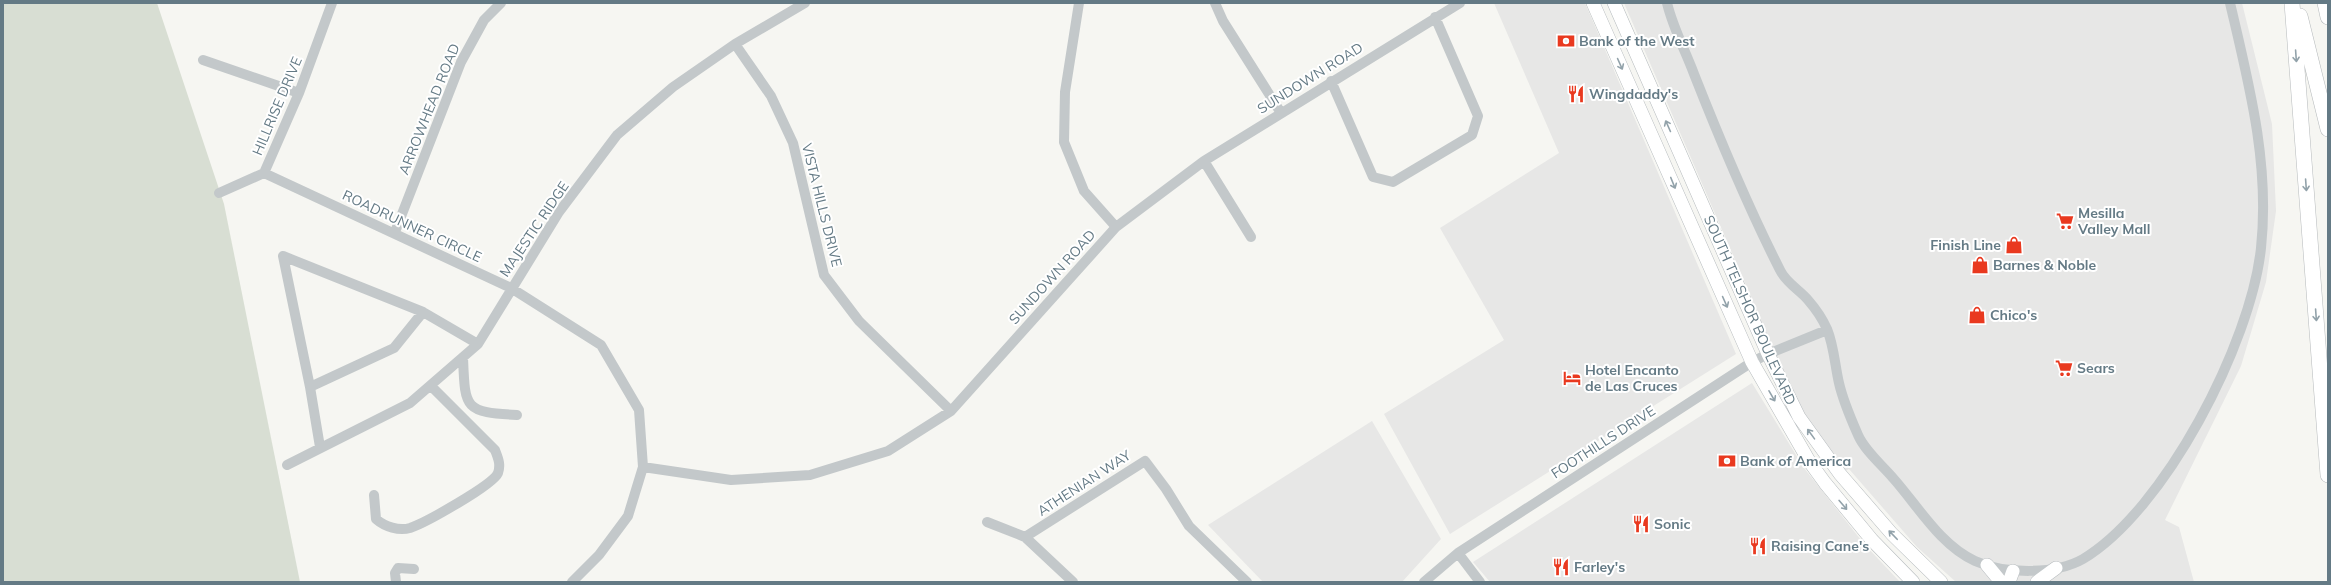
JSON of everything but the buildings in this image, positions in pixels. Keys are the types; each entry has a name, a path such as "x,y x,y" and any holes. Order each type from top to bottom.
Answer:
{"highway":[{"path":"2292,3 2328,475"},
{"path":"2297,3 2328,129"},
{"path":"2325,3 2328,17"}],"main road":[{"name":"SOUTH TELSHOR BOULEVARD","path":"1593,3 1752,362 1821,478 1891,559 1913,582"},
{"name":"SOUTH TELSHOR BOULEVARD","path":"1614,3 1768,354 1799,417 1840,474 1892,534 1941,582"},
{"path":"1891,559 1900,557 1906,559 1932,582"},
{"path":"1987,565 2001,582"},
{"path":"2037,582 2056,568"}],"street":[{"name":"HILLRISE DRIVE","path":"219,193 264,173 299,93 332,3"},
{"name":"ARROWHEAD ROAD","path":"395,232 462,62 484,20 501,3"},
{"name":"MAJESTIC RIDGE","path":"288,465 320,447 410,403 478,344 559,212 617,135 673,87 735,44 805,3"},
{"path":"1080,3 1065,92 1064,142 1084,191 1116,227"},
{"path":"1216,3 1223,21 1281,113"},
{"name":"SUNDOWN ROAD","path":"643,468 732,480 810,475 888,451 951,411 1116,227 1204,161 1331,81 1460,3"},
{"path":"1667,3 1682,49 1782,275 1809,301 1827,330 1840,389 1860,440 1934,528 1971,559 2015,576 2056,568 2081,560 2111,538 2145,501 2204,413 2237,341 2251,297 2261,250 2263,177 2255,109 2230,3"},
{"path":"1331,81 1373,177 1393,182 1472,134 1478,116 1435,17"},
{"name":"VISTA HILLS DRIVE","path":"735,44 771,96 793,143 824,275 859,321 951,411"},
{"path":"203,60 299,93"},
{"path":"1204,161 1251,237"},
{"name":"ROADRUNNER CIRCLE","path":"264,173 395,232 511,288 601,344 639,410 643,468 628,516 599,555 572,582"},
{"path":"320,447 310,387 283,256 423,312 478,344"},
{"path":"310,387 394,348 423,312"},
{"name":"FOOTHILLS DRIVE","path":"1424,582 1458,553 1752,362 1827,330"},
{"path":"463,357 465,393 468,402 484,413 517,415"},
{"path":"374,495 376,519 389,527 410,528 460,501 491,482 497,475 500,462 495,450 431,386"},
{"name":"ATHENIAN WAY","path":"1025,537 1144,461 1166,489 1189,526 1247,582"},
{"path":"987,522 1025,537 1073,582"},
{"path":"1458,553 1480,582"},
{"path":"396,582 395,573 398,568 414,570"}],"shaded area":[{"path":"3,3 157,3 224,204 300,582 3,582"},
{"path":"1494,3 1585,3 1736,354 1450,534 1384,414 1504,340 1440,228 1559,153"},
{"path":"1624,3 2242,3 2272,124 2276,211 2266,282 2241,366 2165,520 2179,527 2194,582 1956,582 1917,547 1849,469 1840,474 1768,354 1761,320"},
{"path":"1752,383 1804,468 1865,545 1900,582 1490,582 1473,562"},
{"path":"1372,421 1441,539 1402,582 1263,582 1208,525"}],"place":[{"name":"Bank of the West","path":"1566,41"},
{"name":"Wingdaddy's","path":"1576,94"},
{"name":"Mesilla Valley Mall","path":"2065,221"},
{"name":"Finish Line","path":"2014,245"},
{"name":"Barnes & Noble","path":"1980,265"},
{"name":"Chico's","path":"1977,315"},
{"name":"Sears","path":"2064,368"},
{"name":"Hotel Encanto de Las Cruces","path":"1572,378"},
{"name":"Bank of America","path":"1727,461"},
{"name":"Sonic","path":"1641,524"},
{"name":"Raising Cane's","path":"1758,546"},
{"name":"Farley's","path":"1561,567"}]}
